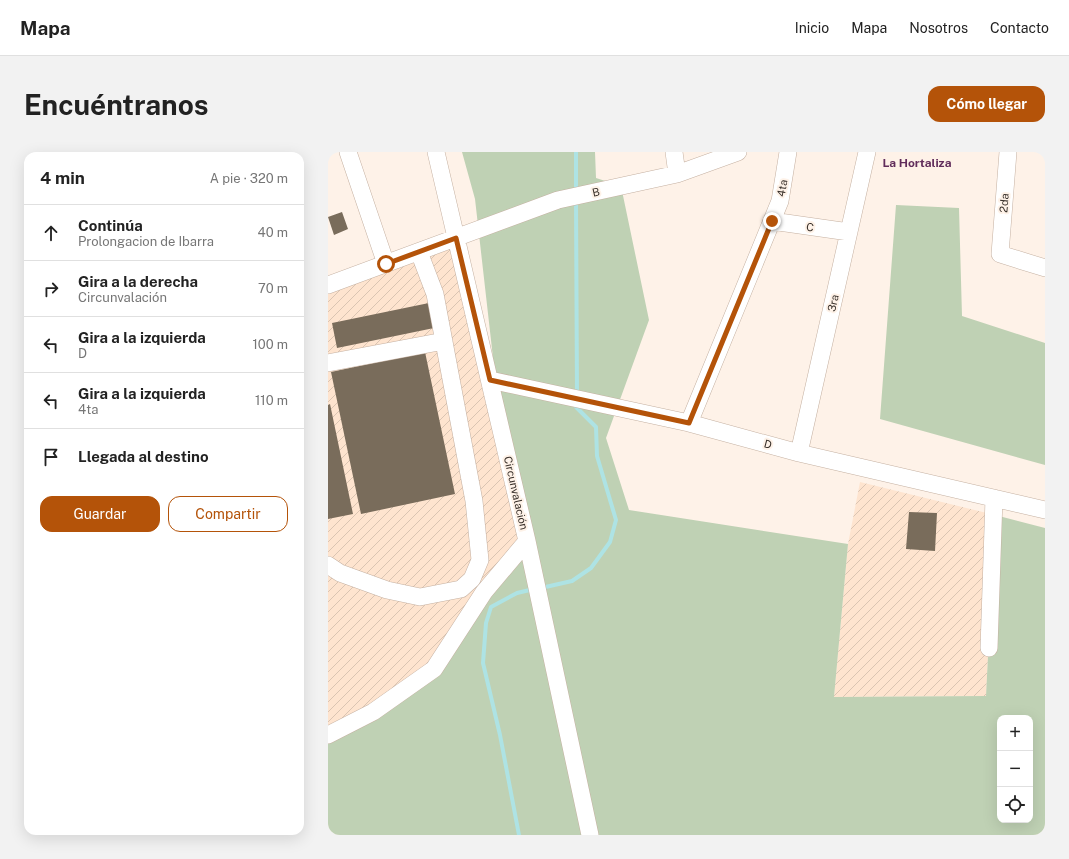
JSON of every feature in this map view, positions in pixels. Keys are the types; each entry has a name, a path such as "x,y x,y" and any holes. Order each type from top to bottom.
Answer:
{"street":[{"path":"348,152 386,264"},
{"name":"Circunvalación","path":"436,152 527,541 590,835"},
{"path":"674,152 677,174"},
{"name":"B","path":"328,285 558,200 677,174 738,152"},
{"name":"4ta","path":"689,423 780,201 788,152"},
{"name":"3ra","path":"799,453 867,152"},
{"name":"2da","path":"1008,152 1000,254 1045,268"},
{"name":"C","path":"772,221 849,232"},
{"path":"328,565 340,573 387,590 420,597 461,589 472,579 480,560 474,501 435,294 419,252"},
{"path":"328,363 444,341"},
{"name":"D","path":"490,380 689,423 799,453 1045,510"},
{"path":"988,648 994,498"},
{"path":"328,735 373,712 434,669 484,592 527,541"}],"shaded area":[{"path":"456,238 527,541 434,669 328,735 328,285"},
{"path":"860,482 995,515 986,696 834,697 848,544"}],"green space":[{"path":"462,152 595,152 596,178 621,186 649,320 606,438 629,510 848,544 834,697 986,696 995,515 1045,528 1045,835 328,835 328,735 434,669 527,541 497,393 475,199"},
{"path":"896,205 959,208 962,316 1045,343 1045,465 880,419"}],"building":[{"path":"342,212 348,229 334,235 328,217"},
{"path":"429,303 434,328 337,348 332,323"},
{"path":"425,352 455,494 361,514 331,372"},
{"path":"330,404 353,514 328,519 328,405"},
{"path":"909,512 937,513 935,551 906,549"}],"waterway":[{"path":"576,152 576,191"},
{"path":"576,200 577,395"},
{"path":"541,588 572,581 591,568 610,542 616,520 597,456 596,427 576,407 577,402"},
{"path":"519,835 500,735 483,663 486,623 491,607 517,593 534,589"}],"district":[{"name":"La Hortaliza","path":"917,163"}],"route":[{"path":"386,264 456,238 490,380 689,423 772,221"}]}
